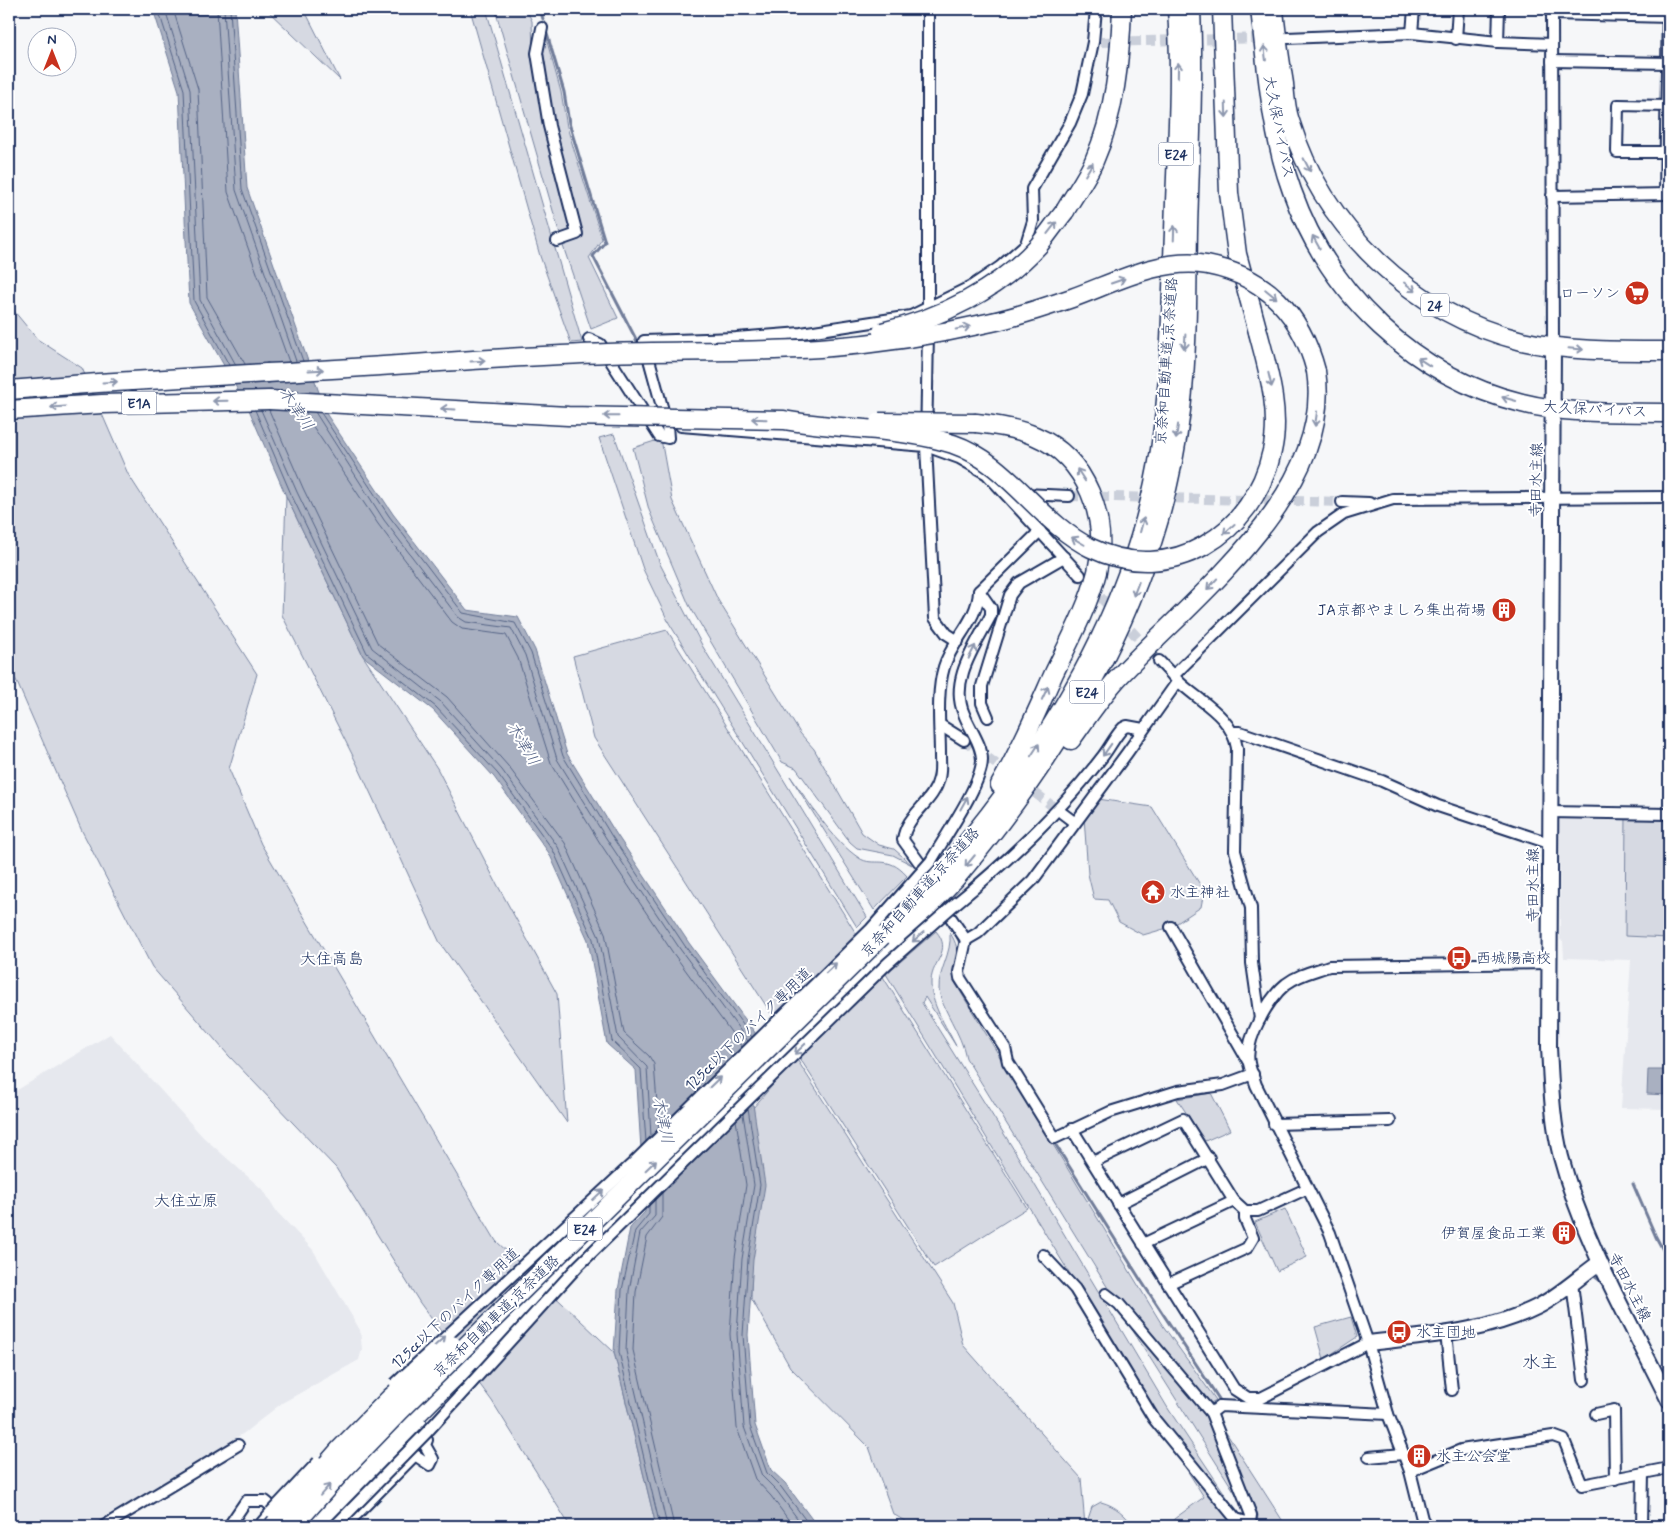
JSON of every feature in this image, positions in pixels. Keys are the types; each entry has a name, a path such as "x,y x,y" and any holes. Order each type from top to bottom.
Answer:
{"highway":[{"path":"670,353 808,344 902,327 937,315 984,290 1016,266 1039,245 1065,211 1094,161 1109,113 1120,56 1122,9"},
{"name":"京奈和自動車道;京奈道路","path":"1177,9 1179,299"},
{"name":"京奈和自動車道;京奈道路","path":"312,1526 395,1436 554,1279 885,942 937,866 1019,775 1080,676 1112,610 1129,569 1152,488 1175,384 1192,93 1191,9"},
{"path":"784,420 818,426 887,431 953,444 987,460 1068,535 1091,548 1113,556 1141,560 1173,558 1194,552 1222,534 1248,508 1265,476 1273,450 1274,425 1272,386 1237,254 1229,193 1222,9"},
{"name":"大久保バイパス","path":"1260,9 1275,125 1284,166 1303,218 1334,273 1366,313 1401,346 1422,361 1445,374 1493,395 1552,409 1669,413"},
{"name":"大久保バイパス","path":"1274,9 1281,34 1289,119 1301,153 1336,215 1365,250 1421,296 1450,314 1522,341 1576,349 1669,350"},
{"path":"670,353 820,348 862,344 949,331 996,321 1061,302 1158,267 1183,264 1205,265 1229,271 1264,289 1288,311 1303,332 1316,371 1319,388 1316,424 1304,461 1288,492 1232,562 1168,630 1117,680 1036,789 994,833"},
{"name":"E1A","path":"9,390 608,353 670,353"},
{"name":"京奈和自動車道;京奈道路","path":"293,1526 344,1469 401,1410 602,1212 885,942 955,879 994,833 1031,783 1065,731 1093,683 1129,608 1143,571 1167,491 1180,418 1175,384"},
{"name":"E1A","path":"9,410 102,404 269,400 568,416 784,420"},
{"path":"784,420 998,425 1035,436 1059,450 1074,464 1085,481 1095,506 1100,544 1097,572 1088,600 1001,784 937,866"},
{"path":"272,1521 390,1398 538,1265 602,1212"},
{"path":"328,1526 441,1404 488,1358 554,1279"}],"main road":[{"name":"寺田水主線","path":"1553,346 1549,1047 1561,1156 1578,1210 1600,1263 1669,1401"},
{"path":"1368,1343 1446,1333 1492,1324 1537,1307 1600,1263"}],"street":[{"path":"928,9 926,446 935,618 947,634 958,641"},
{"path":"589,339 600,344 659,436 668,438 667,425 644,341 736,338 828,330 911,316 972,286 1000,267 1026,244 1033,222 1032,189 1070,123 1082,94 1097,42 1096,9"},
{"path":"1412,33 1414,9"},
{"path":"1456,38 1458,9"},
{"path":"1498,42 1499,9"},
{"path":"1552,196 1667,194 1668,14 1552,11 1552,196 1555,271 1553,346"},
{"path":"542,28 537,53 549,126 578,234 557,241"},
{"path":"1281,34 1335,30 1342,35 1412,33 1498,42 1552,44"},
{"path":"1552,61 1668,62"},
{"path":"1668,106 1618,105 1617,152 1668,152"},
{"path":"667,425 926,446 959,458 987,474 1080,575"},
{"path":"1005,494 1069,496"},
{"path":"966,940 978,933 1032,880 1143,729 1175,678 1318,532 1344,514 1393,499 1669,497"},
{"path":"1342,502 1376,503"},
{"path":"919,862 903,840 904,833 912,817 933,795 939,778 944,666 978,604 978,591 1040,531"},
{"path":"988,717 982,703 982,686 1010,595 1020,583 1064,557"},
{"name":"125cc以下のバイク専用道","path":"259,1526 272,1521 350,1428 417,1362 630,1166 937,866 978,778 982,759 959,698 959,682 991,615 991,608 978,591"},
{"path":"1159,661 1175,678 1223,718 1233,732 1236,748 1235,851 1251,908 1252,963 1260,1019"},
{"path":"940,725 964,740"},
{"path":"336,1526 428,1432 578,1266 888,962 987,878 1045,821 1103,756 1123,728 1127,726 1143,729"},
{"path":"1233,732 1373,778 1438,806 1549,843"},
{"path":"1549,812 1669,814"},
{"path":"1062,813 1074,822"},
{"path":"951,918 966,940 959,972 960,978 1005,1048 1008,1062 1056,1138 1072,1129 1118,1110 1178,1091 1223,1085 1252,1074"},
{"path":"1171,927 1248,1061 1274,1124 1330,1233 1368,1343 1388,1414 1410,1471 1426,1526"},
{"path":"1248,1061 1252,1039 1260,1019 1273,998 1287,984 1304,974 1329,966 1549,963"},
{"path":"1093,1162 1184,1119 1234,1201 1245,1211 1258,1211 1306,1189"},
{"path":"1274,1124 1390,1121"},
{"path":"1072,1129 1234,1389 1248,1398 1260,1398 1368,1343"},
{"path":"1118,1204 1208,1158"},
{"path":"1143,1244 1234,1201"},
{"path":"1168,1284 1247,1248 1253,1238 1245,1219 1245,1211"},
{"path":"1043,1255 1075,1289 1154,1419 1236,1519 1250,1523 1251,1515 1211,1414 1119,1304 1106,1294"},
{"path":"1572,1283 1584,1380"},
{"path":"1446,1333 1452,1390"},
{"path":"1211,1414 1220,1406 1388,1414"},
{"path":"1596,1414 1614,1410 1615,1479"},
{"path":"1410,1471 1461,1450 1553,1436 1564,1440 1582,1485 1669,1468"},
{"path":"346,1526 415,1455 430,1465 433,1459 425,1445 426,1440"},
{"path":"104,1526 238,1445"},
{"path":"1369,1457 1403,1454"},
{"path":"1642,1526 1643,1473"},
{"path":"237,1526 250,1500"},
{"path":"229,1526 246,1501 250,1500 265,1502 297,1526"}],"shaded area":[{"path":"266,9 304,9 340,80"},
{"path":"470,9 486,9 582,342 571,343 540,256"},
{"path":"495,9 526,9 532,21 533,54 574,231 560,235"},
{"path":"544,31 561,92 567,127 602,239 589,258 618,318 591,329 562,243 582,237 552,125 540,50"},
{"path":"9,305 37,339 82,368 128,474 257,674 229,769 261,844 496,1241 614,1352 656,1526 570,1526 492,1401 420,1303 336,1168 229,1056 152,967 81,829 16,680 9,669"},
{"path":"614,434 660,564 703,647 867,917 857,927 669,623 643,569 599,438"},
{"path":"661,439 672,500 718,600 800,733 814,749 862,833 879,845 894,849 912,865 893,855 857,848 850,842 796,768 782,762 689,605 649,510 633,448"},
{"path":"286,496 363,656 437,768 557,994 567,1123 440,943 357,764 282,615"},
{"path":"667,630 1027,1208 934,1267 594,738 573,656"},
{"path":"790,776 830,831 849,850 865,861 893,865 907,876 874,910"},
{"path":"1098,799 1152,807 1204,891 1201,907 1171,927 1143,935 1119,922 1108,900 1094,899 1088,874 1084,817"},
{"path":"1559,815 1669,817 1669,1109 1621,1108 1631,960 1564,958 1563,941 1560,940"},
{"path":"1626,816 1669,817 1669,938 1625,936"},
{"path":"936,931 943,944 932,974 931,989 939,1014 956,1046 925,997 922,1003 1011,1145 1169,1410 1235,1509 1159,1419 886,974"},
{"path":"950,933 957,952 954,981 1161,1323 1216,1400 1207,1405 1111,1293 966,1058 939,990 939,983 949,948"},
{"path":"110,1034 203,1137 264,1191 277,1212 313,1250 360,1330 362,1349 359,1360 282,1403 244,1433 96,1526 9,1526 9,1095"},
{"path":"796,1058 953,1303 963,1345 1081,1478 1085,1526 913,1526 893,1514 869,1447 790,1367 751,1298 753,1108"},
{"path":"1211,1093 1230,1130 1205,1141 1177,1099"},
{"path":"1285,1209 1307,1257 1277,1271 1255,1222"},
{"path":"1351,1317 1357,1337 1324,1359 1315,1327"},
{"path":"1128,1323 1209,1416 1246,1510"},
{"path":"1218,1420 1286,1526 1257,1526 1258,1515"},
{"path":"1161,1429 1240,1526 1170,1526 1174,1519 1204,1497"},
{"path":"1101,1502 1119,1511 1134,1526 1091,1526 1088,1519 1092,1507"}],"water":[{"name":"木津川","path":"153,9 235,9 247,188 327,415 393,514 467,610 518,617 535,650 567,754 615,832 689,943 784,1072 753,1104 765,1185 753,1260 748,1335 755,1425 771,1470 785,1483 817,1526 656,1526 614,1352 618,1290 630,1228 645,1212 636,1070 607,1044 588,940 549,853 494,777 433,710 363,656 286,496 250,412 189,303 179,91"},
{"path":"1648,1070 1669,1070 1669,1095 1647,1094"}],"waterway":[{"path":"540,9 543,19"},
{"path":"933,9 933,28"},
{"path":"547,34 564,92 569,123 605,242 593,256 640,347"},
{"path":"643,358 652,388"},
{"path":"1239,735 1243,753 1241,801"},
{"path":"955,932 961,945"},
{"path":"996,1042 1003,1059"},
{"path":"1052,1139 1140,1279 1221,1402"},
{"path":"1633,1184 1656,1237 1669,1261"},
{"path":"1594,1276 1602,1282 1653,1383"},
{"path":"1664,1404 1669,1415"}],"tunnel":[{"path":"1101,42 1268,38"},
{"path":"1069,496 1342,502"},
{"path":"1080,575 1159,661"},
{"path":"964,740 1011,775"},
{"path":"1023,784 1062,813"}],"place":[{"name":"ローソン","path":"1637,293"},
{"name":"JA京都やましろ集出荷場","path":"1504,610"},
{"name":"水主神社","path":"1153,892"},
{"name":"西城陽高校","path":"1459,958"},
{"name":"伊賀屋食品工業","path":"1564,1233"},
{"name":"水主団地","path":"1399,1332"},
{"name":"水主公会堂","path":"1419,1456"}],"district":[{"name":"大住高島","path":"332,958"},
{"name":"大住立原","path":"186,1200"},
{"name":"水主","path":"1540,1362"}]}
